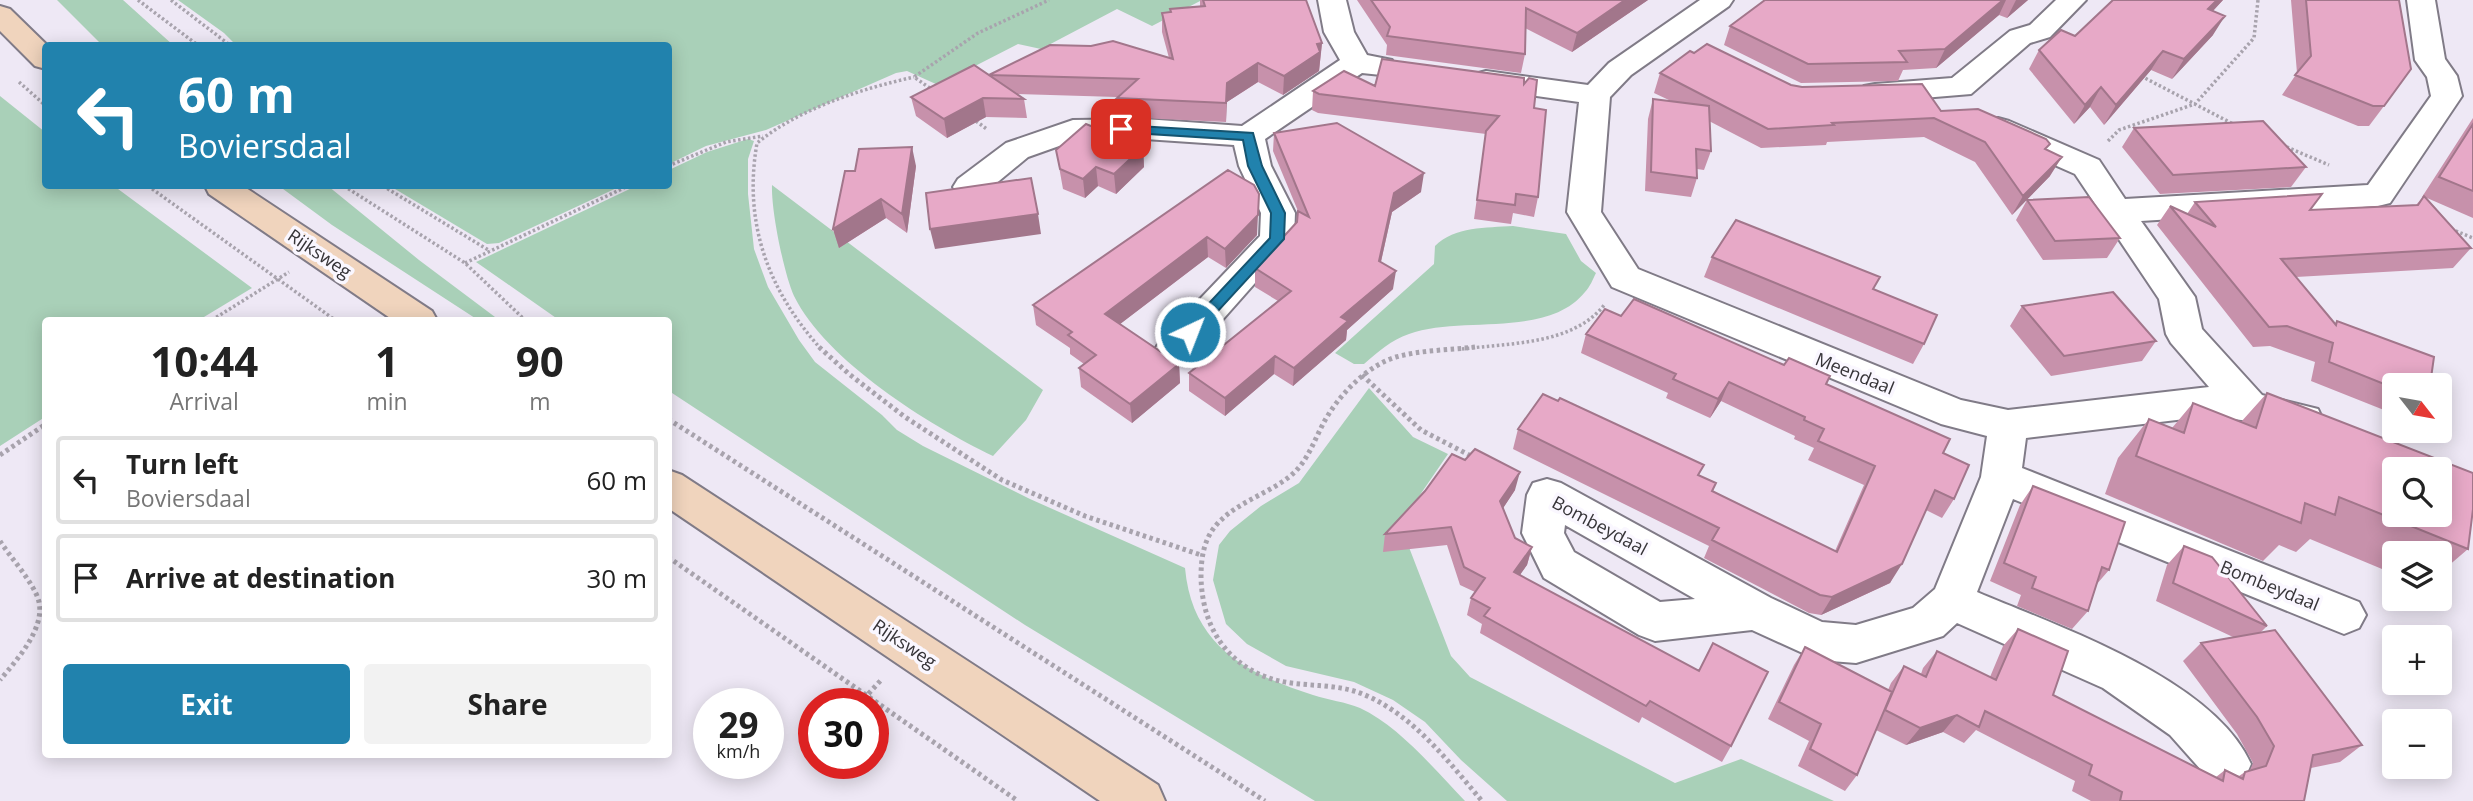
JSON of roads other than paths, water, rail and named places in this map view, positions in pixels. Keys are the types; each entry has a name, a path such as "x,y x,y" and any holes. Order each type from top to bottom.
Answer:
{"main road":[{"path":"20,0 58,42"},
{"path":"0,15 42,56"},
{"name":"Rijksweg","path":"225,189 415,317"},
{"name":"Rijksweg","path":"672,489 1141,801"}],"street":[{"path":"1332,0 1339,32 1356,63"},
{"path":"1462,77 1595,95 1620,69 1683,39 1719,0"},
{"path":"1848,94 1960,88 2020,37 2040,31 2072,0"},
{"path":"2116,211 2370,197 2384,189 2447,96 2442,76 2430,60 2421,0"},
{"path":"970,187 1017,150 1073,130 1146,129 1248,136 1356,63 1409,70"},
{"path":"1920,92 2087,167 2177,297 2184,334 2249,406"},
{"name":"Meendaal","path":"1595,95 1584,212 1625,278 1955,414 2008,425 2210,401 2295,416 2333,431"},
{"path":"1173,351 1277,239 1278,213 1255,166 1248,136"},
{"path":"1756,611 1818,640 1856,645 1927,623 1952,601 2001,477 2008,425"},
{"name":"Bombeydaal","path":"2001,477 2344,615"},
{"path":"1952,601 2119,674 2186,720 2228,764"}]}
